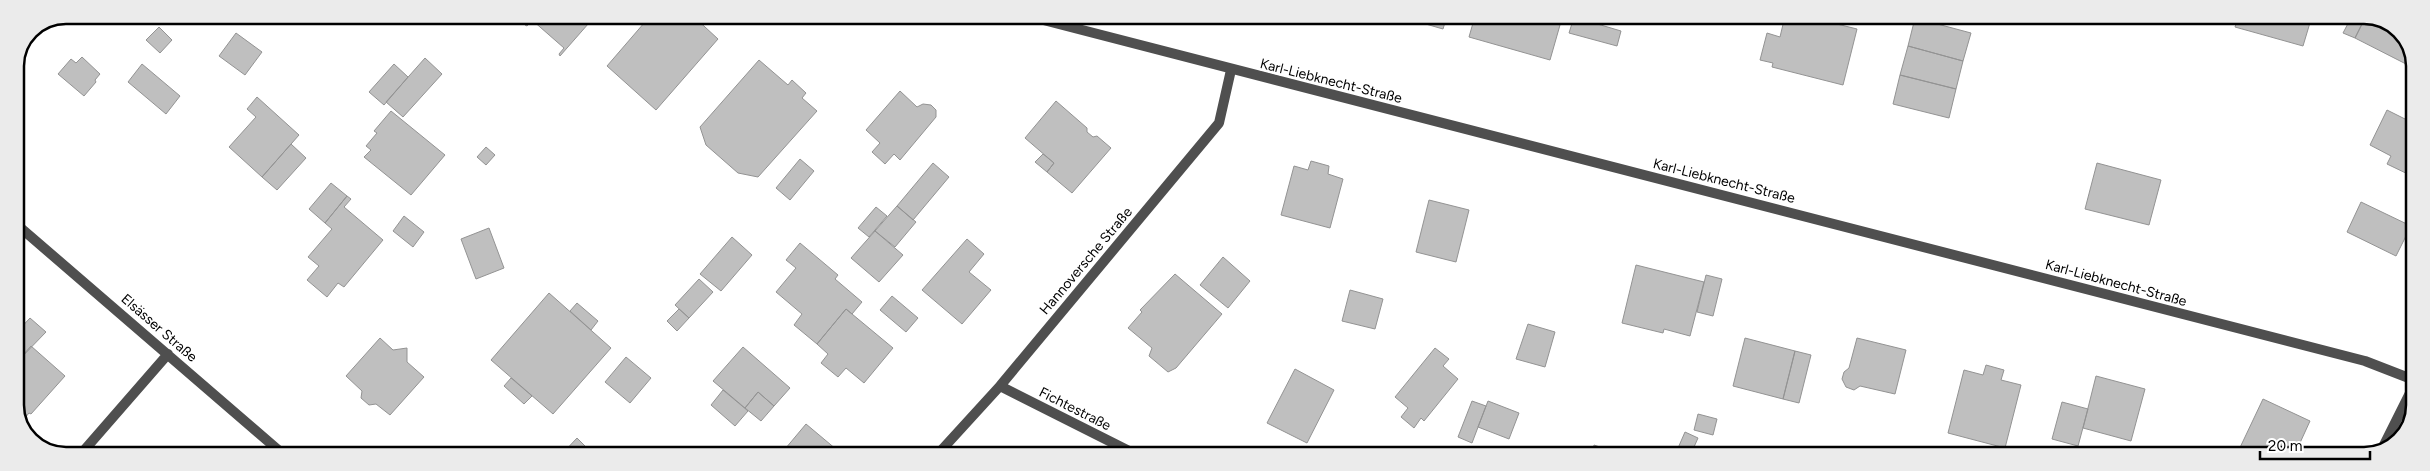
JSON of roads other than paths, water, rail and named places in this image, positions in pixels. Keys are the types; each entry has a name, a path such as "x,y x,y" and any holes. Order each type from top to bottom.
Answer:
{"street":[{"name":"Karl-Liebknecht-Straße","path":"1058,24 2365,361 2406,377"},
{"name":"Hannoversche Straße","path":"944,447 1000,386 1219,123 1231,70"},
{"name":"Elsässer Straße","path":"24,231 275,447"},
{"path":"87,447 168,354"},
{"name":"Fichtestraße","path":"1000,386 1121,447"},
{"path":"2386,441 2406,401"}]}
